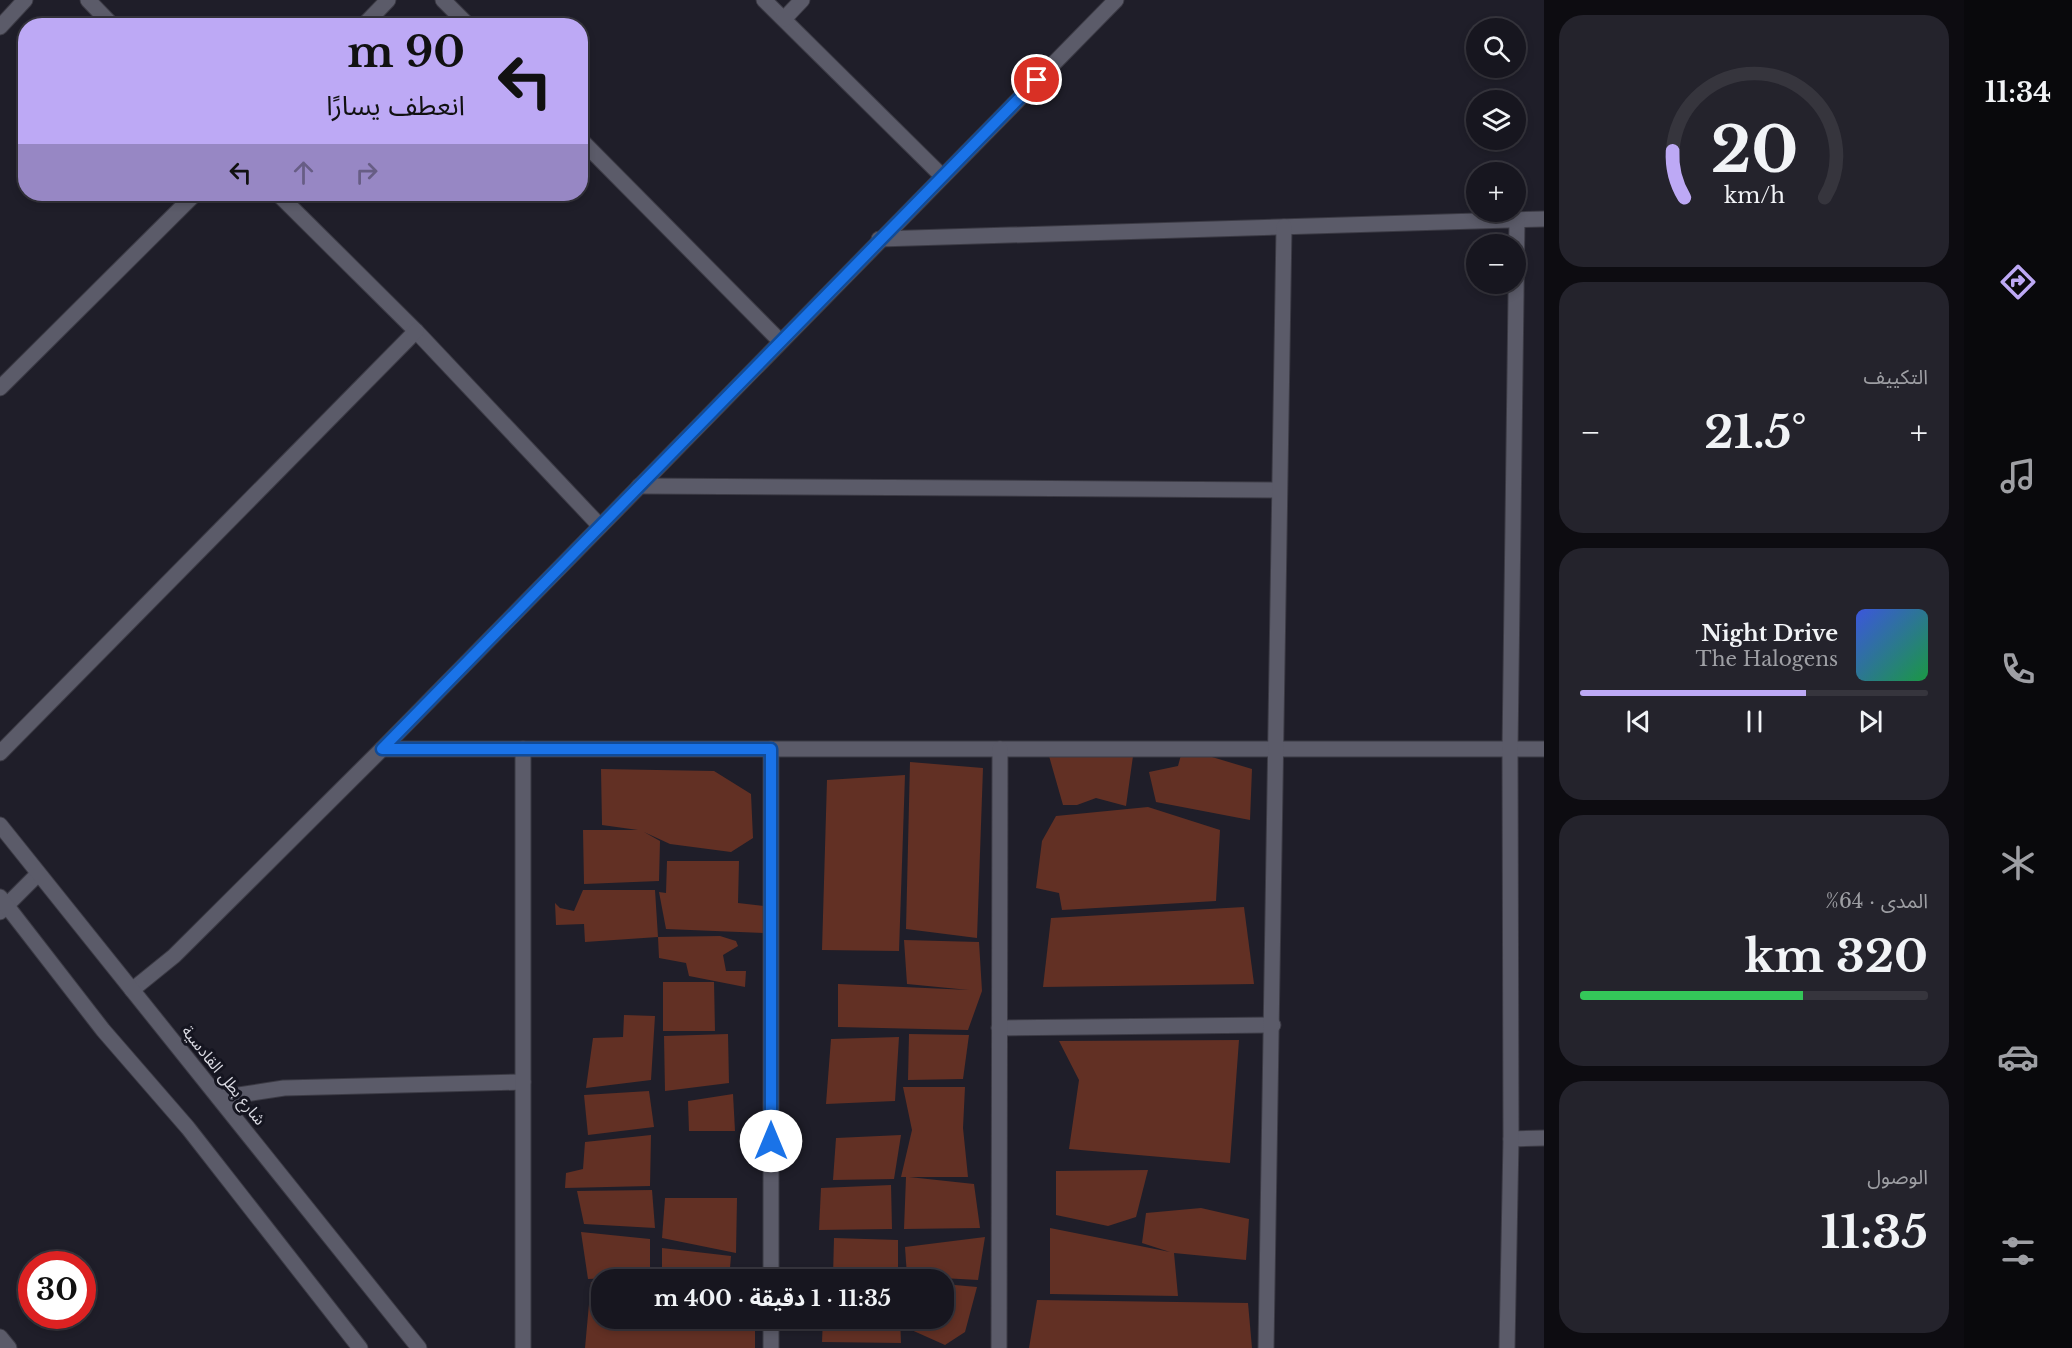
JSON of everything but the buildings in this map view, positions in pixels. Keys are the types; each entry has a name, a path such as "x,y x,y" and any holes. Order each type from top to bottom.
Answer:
{"street":[{"path":"0,27 25,0"},
{"path":"88,0 105,18"},
{"path":"371,18 388,0"},
{"path":"443,0 461,18"},
{"path":"764,0 942,176"},
{"path":"784,19 801,0"},
{"path":"132,990 174,956 382,749 879,239 1116,0"},
{"path":"588,147 780,341"},
{"path":"0,388 188,201"},
{"path":"285,201 416,331 600,526"},
{"path":"1526,220 1544,219"},
{"path":"879,239 1466,222"},
{"path":"1507,1348 1511,1139 1510,749 1517,222"},
{"path":"1266,1348 1278,749 1278,490 1284,227"},
{"path":"0,753 416,331"},
{"path":"639,486 1278,490"},
{"path":"382,749 1544,749"},
{"path":"523,749 523,1348"},
{"path":"771,749 771,1269"},
{"path":"999,1348 1000,749"},
{"name":"شارع بطل القادسية","path":"0,825 419,1348"},
{"path":"38,874 2,905 103,1030 188,1128 360,1348"},
{"path":"999,1028 1273,1025"},
{"path":"219,1098 284,1088 523,1082"},
{"path":"1511,1139 1544,1138"},
{"path":"771,1329 771,1348"},
{"path":"0,1337 9,1348"}],"route":[{"path":"771,1141 771,749 382,749 1037,80"}]}
